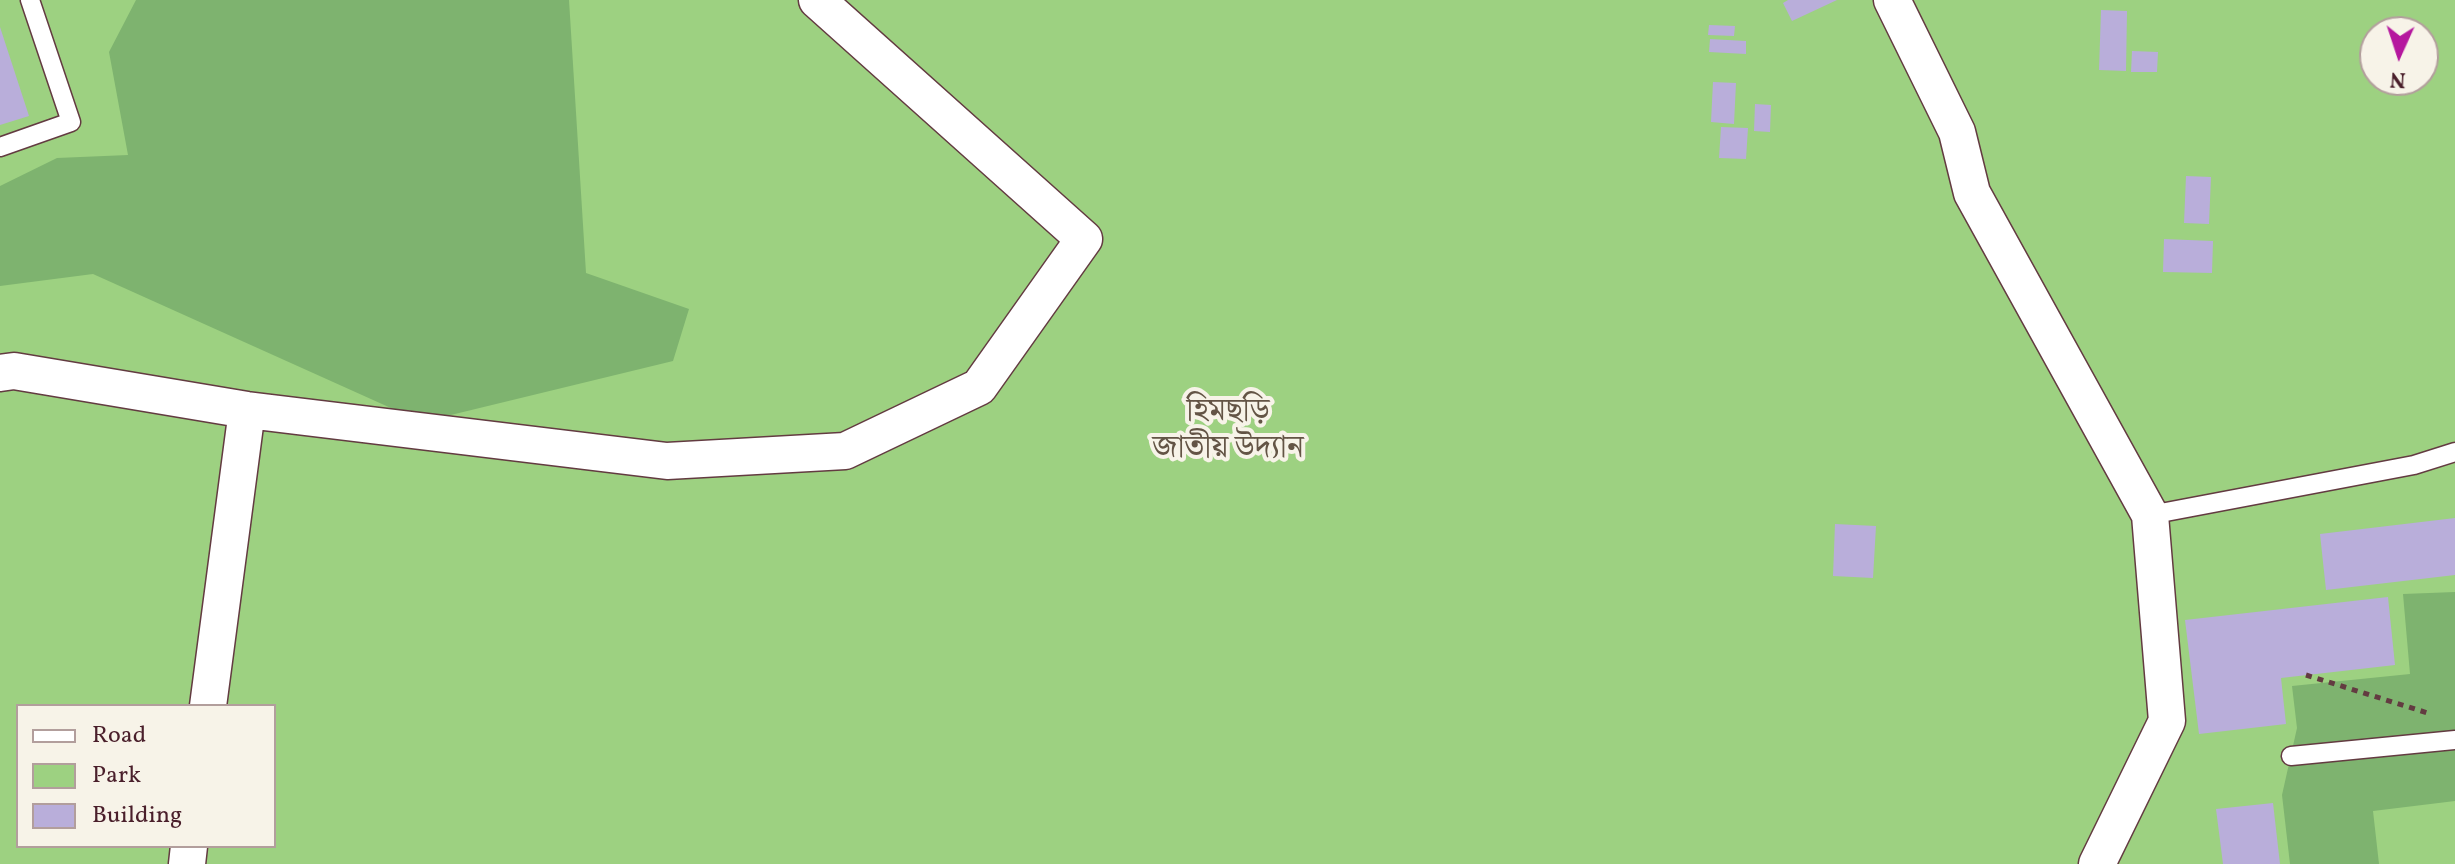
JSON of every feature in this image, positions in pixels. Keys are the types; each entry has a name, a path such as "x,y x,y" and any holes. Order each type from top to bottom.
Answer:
{"street":[{"path":"0,373 14,371 247,410 667,461 845,451 979,387 1084,239 817,0"},
{"path":"1892,0 1957,132 1972,193 2150,515 2167,721 2097,864"},
{"path":"208,704 247,410"}],"lane":[{"path":"0,147 71,122 30,0"},
{"path":"2150,515 2414,465 2455,452"},
{"path":"2291,756 2455,740"}],"path":[{"path":"2306,675 2440,717"}],"green space":[{"name":"হিমছড়ি জাতীয় উদ্যান","path":"0,0 2455,0 2455,864 0,864"},
{"path":"136,0 569,0 586,273 689,309 673,361 422,422 93,274 0,286 0,186 57,158 128,155 109,52"},
{"path":"2455,592 2455,801 2373,811 2379,864 2290,864 2282,795 2297,728 2292,686 2410,674 2403,594"}],"building":[{"path":"1788,0 1837,0 1792,21 1783,3"},
{"path":"2101,10 2127,11 2126,71 2099,70"},
{"path":"1709,25 1735,26 1734,36 1708,35"},
{"path":"0,27 29,116 0,125"},
{"path":"1710,39 1746,41 1746,54 1709,52"},
{"path":"2132,51 2158,52 2157,72 2131,72"},
{"path":"1713,82 1736,83 1734,124 1711,122"},
{"path":"1755,104 1771,105 1770,132 1754,131"},
{"path":"1721,127 1748,128 1746,159 1719,158"},
{"path":"2186,176 2211,177 2209,224 2184,223"},
{"path":"2164,239 2213,241 2212,273 2163,272"},
{"path":"2455,518 2455,575 2326,590 2320,534"},
{"path":"1835,524 1876,526 1873,578 1833,576"},
{"path":"2388,597 2395,665 2281,678 2286,724 2199,734 2185,620"},
{"path":"2273,803 2280,864 2223,864 2216,809"}]}
